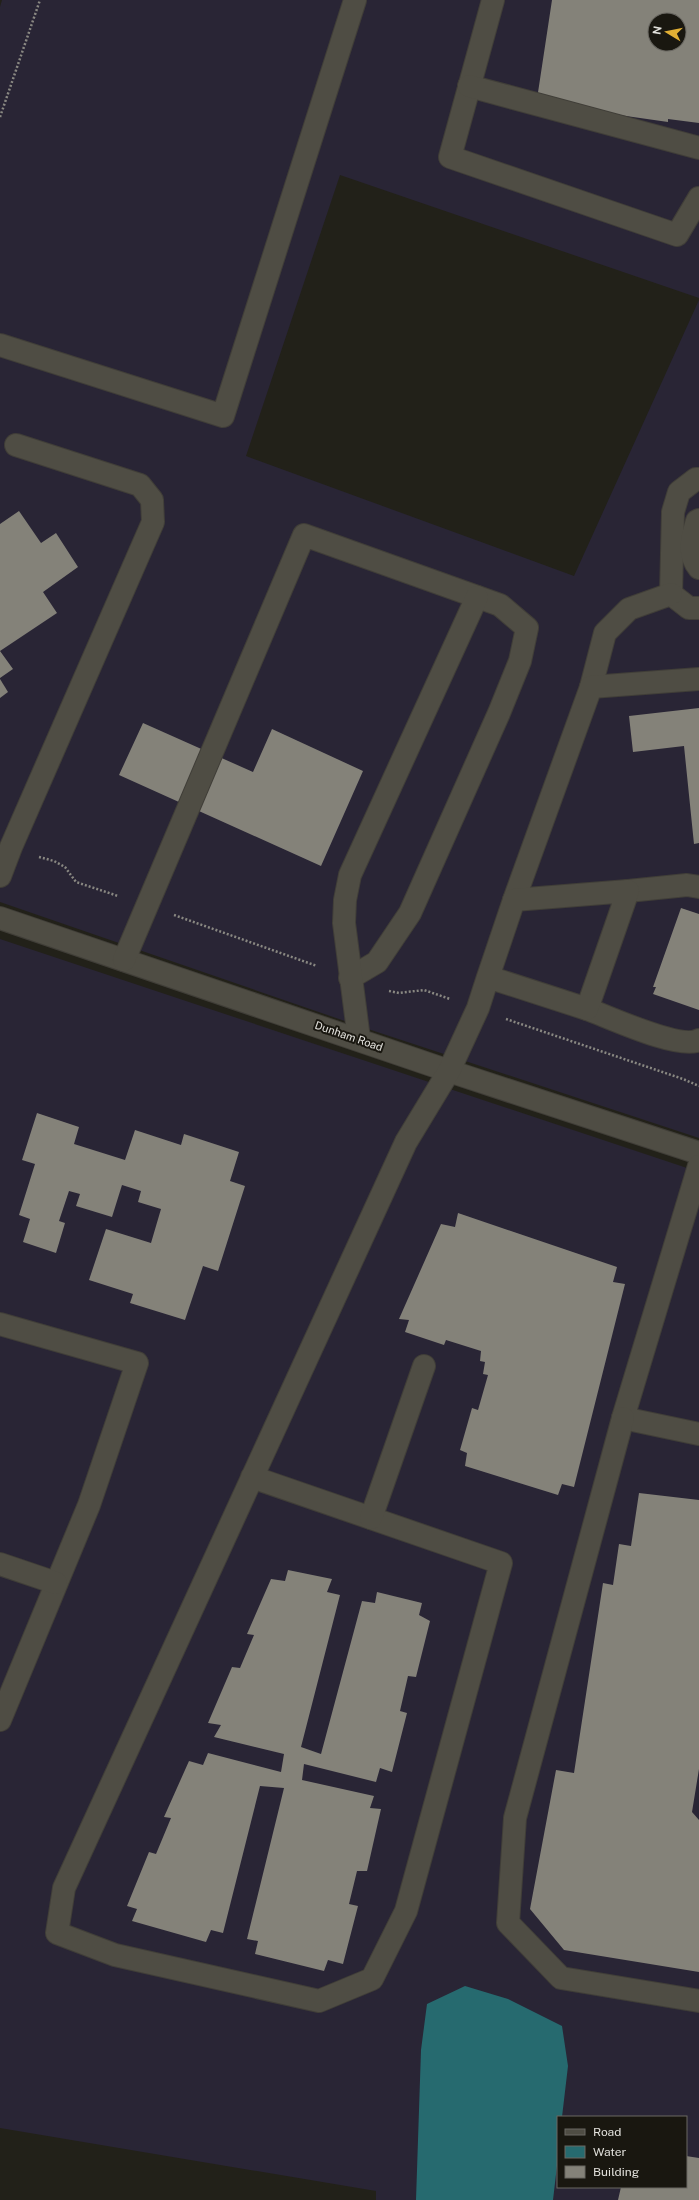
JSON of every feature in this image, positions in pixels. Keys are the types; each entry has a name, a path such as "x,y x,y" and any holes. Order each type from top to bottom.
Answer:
{"street":[{"path":"0,345 223,416 355,0"},
{"path":"493,0 450,157 677,235 699,198"},
{"path":"469,86 699,148"},
{"path":"0,876 14,840 153,522 152,500 140,485 16,444"},
{"path":"671,594 673,512 678,492 696,479 699,479"},
{"path":"699,520 697,521 692,540 692,560 699,568"},
{"path":"124,960 304,535 500,605 527,628 520,661 499,713 410,913 377,962 350,978"},
{"path":"671,594 689,608 699,608"},
{"path":"252,1477 500,1563 406,1911 372,1979 319,2001 115,1955 57,1933 64,1888 252,1477 406,1142 449,1071 478,1008 514,900 591,687 605,633 629,609 671,594"},
{"path":"359,1039 344,923 345,900 350,875 477,597"},
{"path":"591,687 699,679"},
{"path":"514,900 687,885 699,886"},
{"path":"587,1009 628,891"},
{"name":"Dunham Road","path":"0,918 359,1039 449,1071 699,1153"},
{"path":"488,977 587,1009 672,1041 695,1042 699,1040"},
{"path":"699,1166 622,1418 515,1818 508,1923 561,1978 699,2002"},
{"path":"0,1324 137,1363 88,1505 0,1720"},
{"path":"371,1518 424,1366"},
{"path":"622,1418 699,1434"},
{"path":"0,1564 56,1583"}],"path":[{"path":"0,117 40,0"},
{"path":"38,857 54,861 64,868 76,882 120,897"},
{"path":"172,914 317,966"},
{"path":"382,990 399,993 424,990 452,999"},
{"path":"506,1019 683,1079 699,1086"}],"shaded area":[{"path":"2,0 699,0 699,298 340,175 246,456 574,576 699,300 699,1138 368,1029 0,902 0,7"},
{"path":"0,939 699,1172 699,2200 376,2200 376,2191 0,2128"}],"water":[{"path":"465,1986 508,1999 562,2026 568,2066 562,2116 557,2116 557,2166 553,2200 416,2200 421,2050 427,2004"}],"building":[{"path":"552,0 699,0 699,123 668,119 668,122 584,110 585,106 537,99"},
{"path":"19,511 41,543 56,533 78,567 43,592 57,613 0,651 0,524"},
{"path":"0,651 13,669 0,678"},
{"path":"0,679 8,692 0,698"},
{"path":"699,708 699,843 694,844 684,746 633,752 629,716"},
{"path":"143,723 253,772 272,729 363,771 321,866 119,775"},
{"path":"681,908 699,914 699,1010 653,994 656,987 653,987"},
{"path":"37,1113 79,1127 74,1144 125,1160 135,1130 181,1145 184,1134 239,1152 230,1181 245,1186 218,1271 203,1266 185,1320 130,1303 133,1294 89,1280 106,1229 151,1243 161,1209 138,1202 141,1191 122,1185 112,1217 76,1206 80,1194 69,1191 59,1221 65,1223 56,1253 23,1242 30,1219 19,1215 35,1164 22,1160"},
{"path":"458,1213 617,1267 613,1282 625,1284 574,1487 562,1484 558,1495 465,1466 467,1453 460,1450 472,1408 478,1410 488,1375 483,1374 485,1362 480,1361 481,1351 446,1340 444,1345 405,1332 409,1320 399,1319 441,1224 455,1227"},
{"path":"639,1493 699,1500 699,1769 692,1812 699,1820 699,1972 564,1950 530,1909 556,1770 574,1773 603,1583 613,1585 619,1544 631,1546"},
{"path":"288,1570 332,1579 327,1592 340,1595 301,1747 321,1754 362,1601 375,1603 377,1592 422,1603 419,1615 430,1621 416,1677 408,1676 400,1711 407,1713 392,1772 380,1768 376,1782 304,1764 302,1780 374,1796 370,1808 381,1809 367,1871 357,1871 349,1904 358,1906 343,1964 328,1960 324,1971 255,1954 258,1941 247,1939 284,1788 260,1786 223,1933 211,1930 206,1942 132,1921 137,1909 127,1906 149,1852 156,1854 171,1818 164,1817 189,1761 203,1765 208,1753 281,1772 284,1754 214,1737 221,1725 208,1723 232,1667 240,1668 254,1635 247,1634 271,1579 285,1581"},
{"path":"687,2156 699,2158 699,2200 618,2200 621,2188 687,2188"}]}
